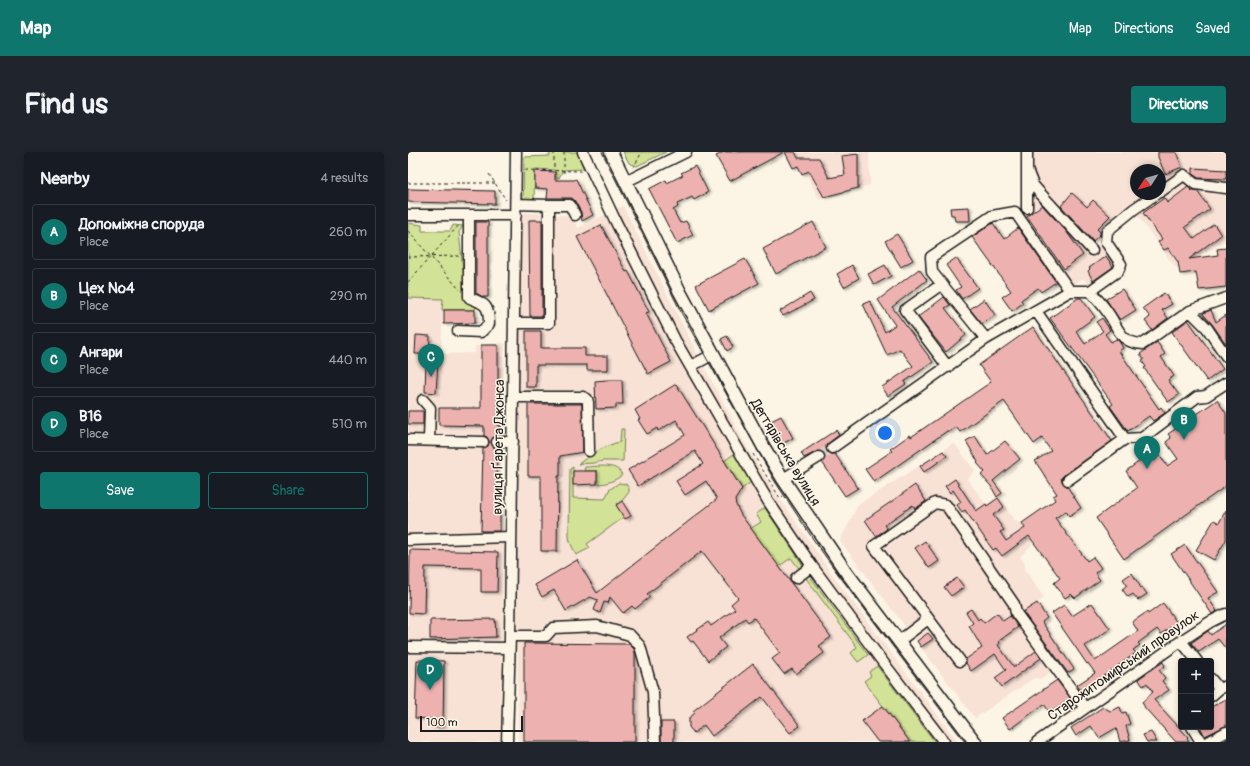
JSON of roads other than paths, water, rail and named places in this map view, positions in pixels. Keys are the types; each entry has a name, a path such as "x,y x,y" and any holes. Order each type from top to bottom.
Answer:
{"main road":[{"name":"Дегтярівська вулиця","path":"611,152 712,355 783,479 840,564 975,742"}],"street":[{"name":"вулиця Ґарета Джонса","path":"507,742 516,215 513,204 516,152"},
{"path":"583,152 615,220 676,340 768,501 812,566 944,742"},
{"path":"626,182 686,152"},
{"path":"1027,152 1027,208"},
{"path":"1027,170 1033,185 1040,194 1092,250"},
{"path":"1166,188 1184,175 1195,184 1226,188"},
{"path":"832,448 986,339 1070,291 1090,291 1118,271 1121,264 1106,242 1107,231 1147,200"},
{"path":"513,204 570,205 575,215"},
{"path":"514,323 549,323 549,205"},
{"path":"986,339 932,272 931,257 992,216 1015,212 1070,291"},
{"path":"408,215 516,215"},
{"path":"458,331 481,332 489,324 489,314 486,306 480,301 470,298 469,216"},
{"path":"942,284 905,310 948,367"},
{"path":"1090,291 1108,313 1118,332 1134,343 1143,344 1190,311 1226,298"},
{"path":"1036,311 1125,439"},
{"path":"1190,311 1207,328 1226,356"},
{"path":"691,366 712,355"},
{"path":"1068,480 1125,439 1142,438 1197,397 1206,396 1226,383"},
{"path":"513,397 586,398 588,402 589,451"},
{"path":"423,400 430,408 429,440"},
{"path":"408,440 484,442"},
{"path":"497,442 512,442"},
{"path":"783,479 819,457"},
{"path":"960,661 874,546 935,503 946,505 1014,604 1016,613 1085,708"},
{"path":"408,540 511,537"},
{"path":"796,578 812,566"},
{"name":"Старожитомирський провулок","path":"1037,742 1181,641 1210,622 1226,614"},
{"path":"899,641 928,619"},
{"path":"510,636 546,636 553,628 597,626 630,635 640,646 653,692 655,742"},
{"path":"1181,641 1195,658"},
{"path":"408,647 509,648"},
{"path":"1194,730 1201,742"},
{"path":"1208,742 1226,732"}],"tunnel":[{"path":"819,457 832,448"}],"tram line":[{"path":"602,152 682,314 774,480 838,574 965,742"}],"place":[{"name":"Ангари","path":"431,377"},
{"name":"Цех №4","path":"1184,440"},
{"name":"Допоміжна споруда","path":"1147,469"},
{"name":"B16","path":"430,690"}]}
